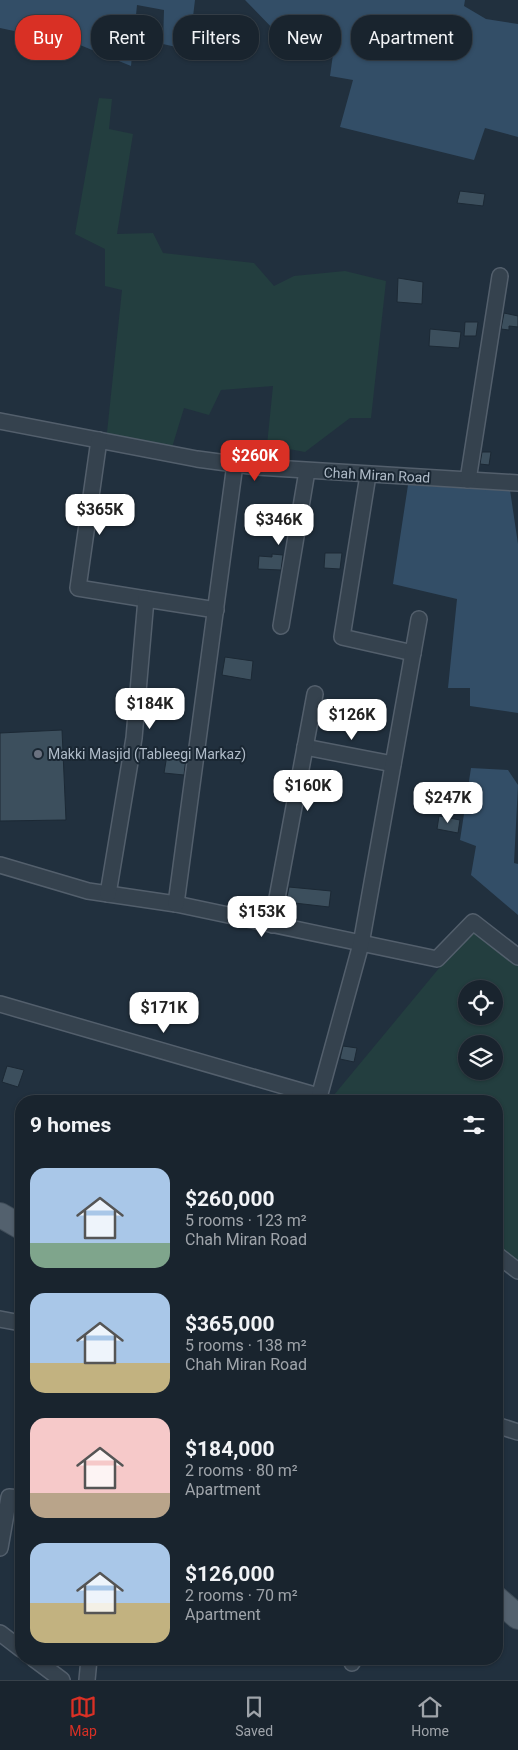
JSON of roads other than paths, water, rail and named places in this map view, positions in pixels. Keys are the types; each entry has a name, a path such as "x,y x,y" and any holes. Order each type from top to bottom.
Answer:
{"main road":[{"path":"0,1214 15,1223"},
{"path":"503,1604 518,1617"}],"street":[{"path":"468,480 500,276"},
{"name":"Chah Miran Road","path":"0,421 197,459 235,464 307,471 518,483"},
{"path":"99,440 78,588 216,610"},
{"path":"176,904 235,464"},
{"path":"281,626 307,471"},
{"path":"368,475 342,637 413,653"},
{"path":"108,894 134,738 146,599"},
{"path":"319,1095 361,944 419,619"},
{"path":"272,925 315,694"},
{"path":"305,747 393,764"},
{"path":"0,865 88,891 176,904 437,959 473,922 518,957"},
{"path":"0,1004 305,1095"},
{"path":"503,1259 518,1271"},
{"path":"0,1319 15,1321"},
{"path":"503,1427 518,1432"},
{"path":"0,1548 9,1496 15,1497"},
{"path":"0,1633 15,1644"},
{"path":"42,1665 62,1680"},
{"path":"87,1680 88,1665"}],"water":[{"path":"0,0 195,0 193,15 173,15 173,46 163,44 164,10 137,5 136,15 91,15 91,50 81,45 81,15 15,15 15,31 0,28"},
{"path":"245,0 465,0 464,6 486,19 518,24 518,137 485,128 474,160 340,127 353,80 330,76 332,60 341,60 341,15 269,15 269,25"},
{"path":"116,60 132,60 131,66"},
{"path":"408,485 510,490 518,544 518,713 470,706 470,688 448,688 457,599 393,584"},
{"path":"471,768 508,770 518,785 514,863 518,864 518,915 471,875 476,846 460,840"}],"place":[{"name":"Makki Masjid (Tableegi Markaz)","path":"38,754"}]}
